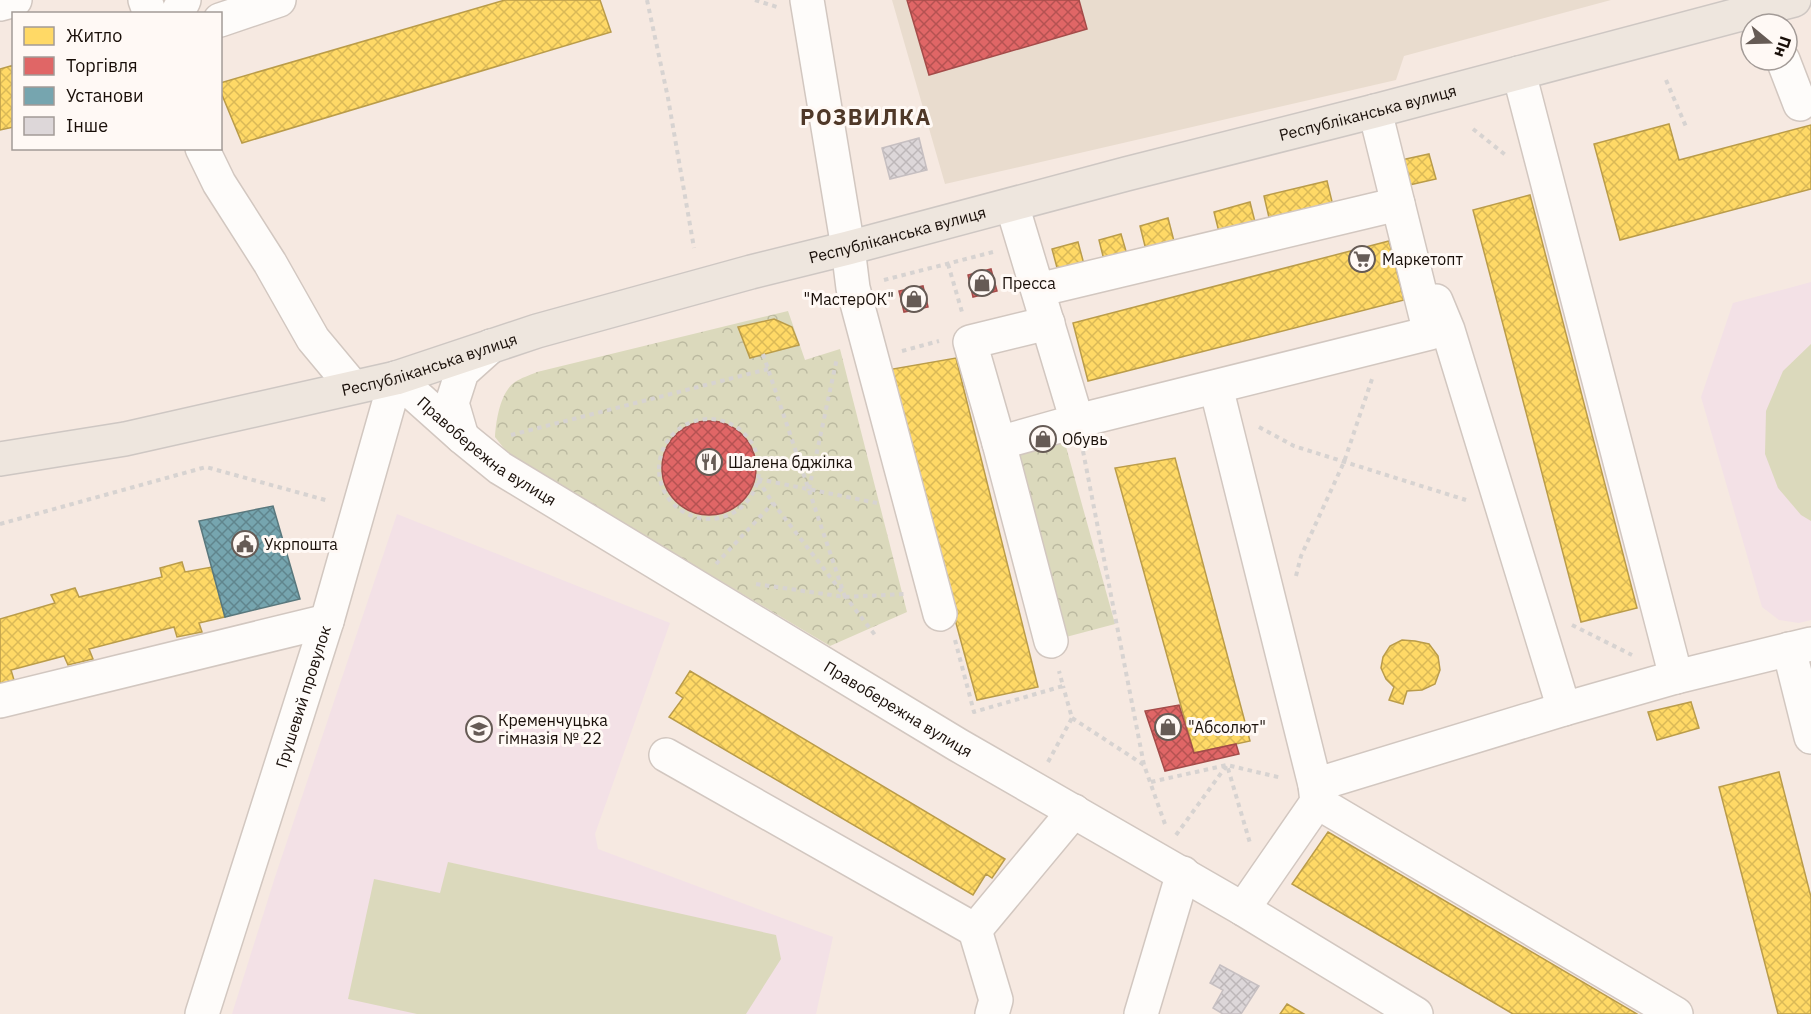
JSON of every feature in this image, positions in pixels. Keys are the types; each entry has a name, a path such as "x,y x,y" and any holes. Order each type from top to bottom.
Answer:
{"main road":[{"name":"Республіканська вулиця","path":"1772,12 1794,0"},
{"name":"Республіканська вулиця","path":"0,459 125,439 396,378 537,331 751,272 1519,73 1739,22"}],"street":[{"path":"0,4 15,0"},
{"path":"222,19 279,0"},
{"path":"792,4 848,248 853,288 937,603"},
{"path":"1788,72 1800,104"},
{"path":"1519,73 1676,677"},
{"path":"999,443 1077,421 1218,397 1384,345 1430,333 1375,111"},
{"path":"203,150 219,183 270,263 312,339 353,387"},
{"path":"1012,205 1077,421"},
{"path":"1038,290 1400,210"},
{"path":"1400,210 1448,330 1563,709"},
{"path":"1048,323 969,338 1051,641"},
{"path":"462,437 452,403 462,372 491,346"},
{"name":"Правобережна вулиця","path":"396,378 500,468 958,745 1183,873 1252,896 1416,1014"},
{"name":"Грушевий провулок","path":"202,1014 327,621 396,378"},
{"path":"1218,397 1316,793 1676,1014"},
{"path":"0,701 327,621"},
{"path":"1252,896 1316,793 1563,709 1676,677 1800,647 1799,683 1811,737"},
{"path":"666,755 975,930 996,1000 992,1014"},
{"path":"975,930 1074,811"},
{"path":"1141,1014 1183,873"}],"path":[{"path":"647,0 668,98 694,248"},
{"path":"755,0 792,4"},
{"path":"1666,80 1687,129"},
{"path":"853,288 1025,244"},
{"path":"872,360 969,338 948,264"},
{"path":"1296,577 1301,556 1344,462 1384,345"},
{"path":"763,354 845,597"},
{"path":"809,489 838,355"},
{"path":"504,437 768,369"},
{"path":"1218,397 1294,446 1475,502"},
{"path":"757,479 756,488 745,504 728,515 709,519 689,516 673,505 662,488 658,468 662,448 674,431 691,421 711,418 731,423 746,434 756,450 759,469 757,479 875,635"},
{"path":"1077,421 1144,765 1183,873"},
{"path":"0,524 206,467 331,502"},
{"path":"757,479 912,511"},
{"path":"713,568 773,503"},
{"path":"752,583 845,597 937,603"},
{"path":"1570,623 1633,656"},
{"path":"1063,686 1072,718 1144,765"},
{"path":"1046,766 1072,718"},
{"path":"1171,842 1227,765"},
{"path":"1227,765 1252,896"},
{"path":"1151,782 1227,765 1316,793"}],"shaded area":[{"path":"892,0 1611,0 1404,56 1396,80 945,184"},
{"path":"1811,282 1811,620 1799,623 1779,620 1762,607 1701,397 1733,303"},
{"name":"Кременчуцька гімназія № 22","path":"397,514 670,623 595,834 598,849 833,937 816,1014 232,1014 275,877"}],"green space":[{"path":"788,311 805,360 840,349 907,612 830,646 509,455 495,437 498,415 506,393 515,382 537,372"},
{"path":"1811,344 1811,521 1801,515 1778,488 1765,454 1766,411 1783,371"},
{"path":"1060,425 1115,624 1051,641 999,443"},
{"path":"448,862 776,935 781,959 746,1014 417,1014 348,999 374,879 440,893"}],"building: Житло":[{"path":"505,0 600,0 611,32 242,143 222,95 222,82"},
{"path":"12,66 12,127 0,130 0,69"},
{"path":"1669,124 1679,160 1811,125 1811,189 1620,240 1594,144"},
{"path":"1429,154 1436,179 1409,185 1401,160"},
{"path":"1327,181 1334,210 1271,226 1264,196"},
{"path":"1530,195 1637,608 1581,622 1473,210"},
{"path":"1250,202 1255,222 1219,232 1214,212"},
{"path":"1168,218 1175,245 1147,254 1140,226"},
{"path":"1121,234 1128,258 1105,264 1099,240"},
{"path":"1389,241 1404,300 1088,381 1073,323"},
{"path":"1078,242 1085,268 1059,275 1052,249"},
{"path":"774,319 792,327 799,345 750,358 738,327"},
{"path":"956,358 1038,687 977,700 887,370"},
{"path":"1175,458 1250,741 1194,753 1115,468"},
{"path":"182,562 185,572 212,567 225,617 199,623 202,632 177,637 174,627 89,649 93,659 68,665 64,656 11,670 14,680 0,684 0,619 55,603 51,595 75,588 79,597 162,577 160,568"},
{"path":"1402,640 1429,644 1438,656 1440,670 1435,684 1422,690 1407,691 1403,704 1389,700 1394,687 1386,679 1381,668 1383,657 1390,646"},
{"path":"690,671 1005,859 992,878 986,874 973,895 669,717 683,698 676,693"},
{"path":"1691,702 1699,728 1657,740 1648,712"},
{"path":"1779,772 1811,897 1811,1014 1778,1014 1719,787"},
{"path":"1328,832 1637,1014 1513,1014 1292,884"},
{"path":"1287,1004 1304,1014 1280,1014"}],"building: Торгівля":[{"path":"907,0 1079,0 1087,29 929,75"},
{"name":"Пресса","path":"991,269 997,291 973,297 968,275"},
{"name":"\"МастерОК\"","path":"923,286 928,307 904,312 899,291"},
{"name":"Шалена бджілка","path":"709,421 727,425 742,435 752,450 756,468 752,486 742,501 727,511 709,515 691,511 676,501 666,486 662,468 666,450 676,435 691,425"},
{"name":"\"Абсолют\"","path":"1179,705 1194,753 1236,744 1239,754 1165,771 1145,711"}],"building: Установи":[{"name":"Укрпошта","path":"273,506 300,599 225,617 199,521"}],"building: Інше":[{"path":"919,138 927,170 890,179 882,148"},
{"path":"1220,965 1259,986 1241,1014 1223,1014 1213,1008 1223,990 1210,983"}],"place":[{"name":"Маркетопт","path":"1362,259"},
{"name":"Пресса","path":"982,283"},
{"name":"\"МастерОК\"","path":"914,299"},
{"name":"Обувь","path":"1043,439"},
{"name":"Шалена бджілка","path":"709,462"},
{"name":"Укрпошта","path":"245,544"},
{"name":"\"Абсолют\"","path":"1168,727"},
{"name":"Кременчуцька гімназія № 22","path":"479,729"}],"district":[{"name":"РОЗВИЛКА","path":"866,117"}]}
